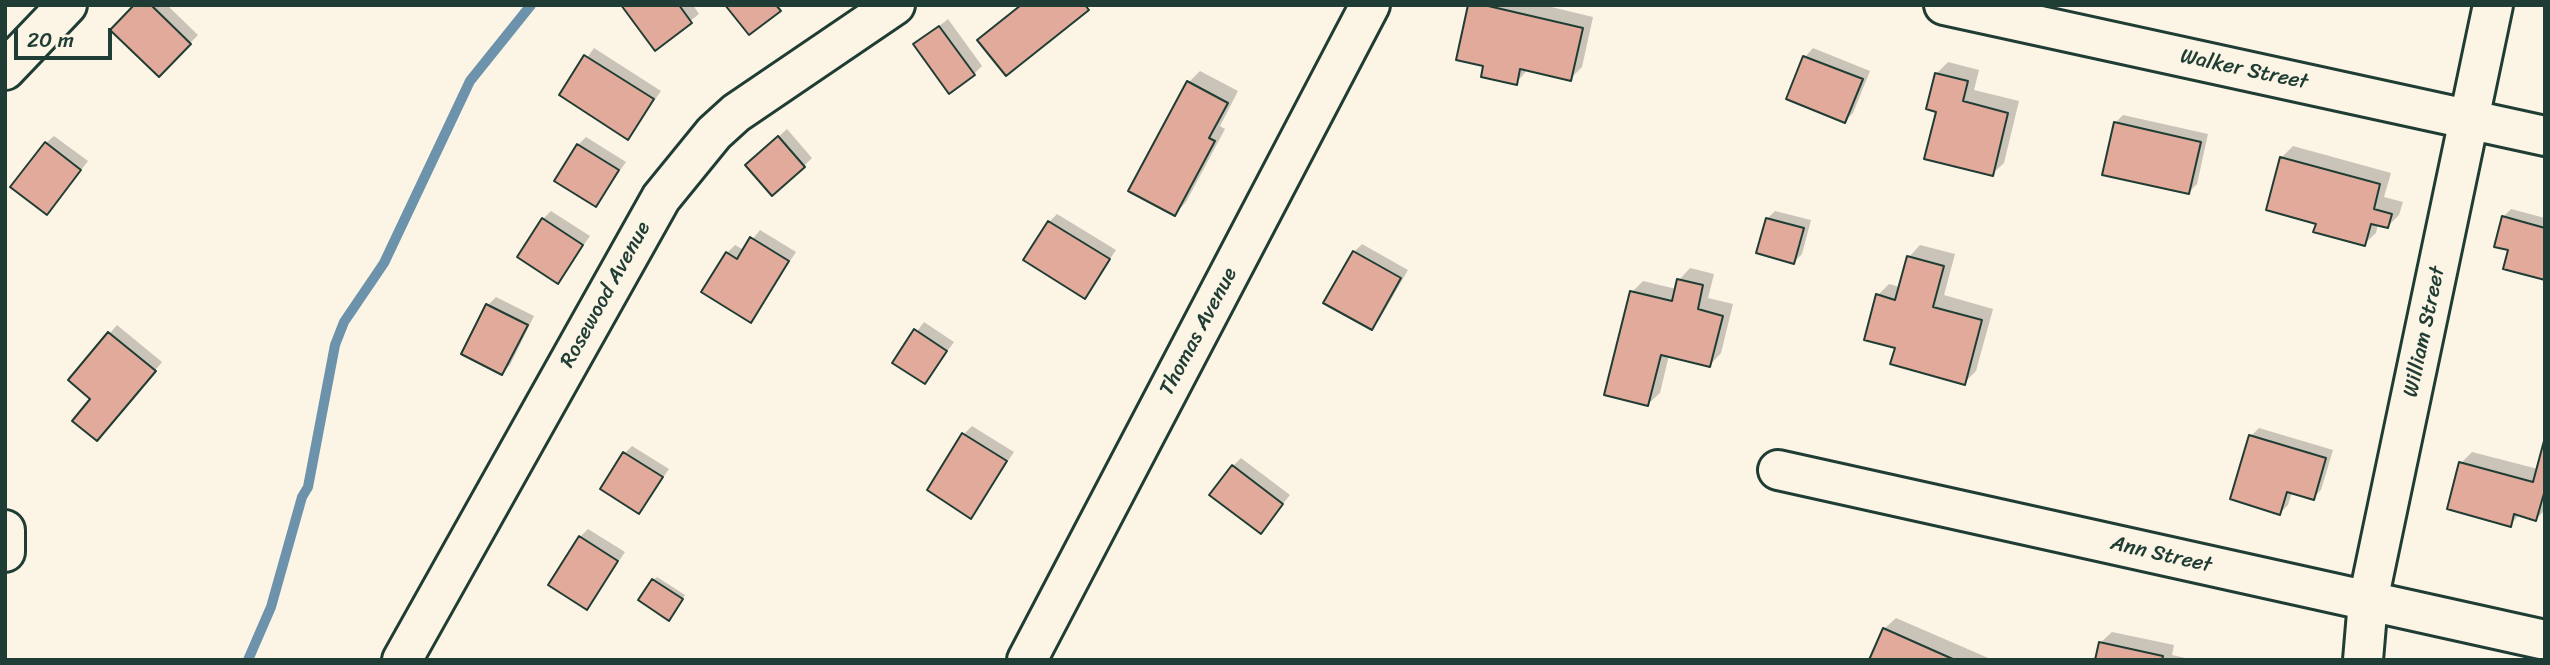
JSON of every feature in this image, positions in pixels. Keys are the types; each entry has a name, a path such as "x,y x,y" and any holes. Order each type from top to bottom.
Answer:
{"street":[{"path":"5,70 67,5"},
{"name":"Rosewood Avenue","path":"402,660 661,198 714,133 736,113 895,5"},
{"name":"Thomas Avenue","path":"1027,660 1370,5"},
{"name":"Walker Street","path":"1944,5 2545,136"},
{"name":"William Street","path":"2363,660 2368,601 2493,5"},
{"name":"Ann Street","path":"1778,470 2545,640"},
{"path":"5,530 5,552"}],"building":[{"path":"134,5 151,5 191,44 159,77 110,30"},
{"path":"621,5 679,5 692,23 655,51"},
{"path":"725,5 776,5 781,11 749,35"},
{"path":"1021,5 1085,5 1089,10 1006,76 977,40"},
{"path":"1468,5 1484,5 1583,28 1571,81 1520,69 1517,85 1481,77 1483,66 1456,60"},
{"path":"939,26 975,75 949,94 913,44"},
{"path":"584,55 654,99 628,140 559,95"},
{"path":"1803,56 1863,79 1845,123 1786,99"},
{"path":"1935,73 1968,81 1963,101 2008,113 1993,176 1924,159 1936,112 1926,109"},
{"path":"1187,81 1228,103 1209,138 1215,141 1175,216 1128,191"},
{"path":"2114,122 2201,142 2189,194 2102,175"},
{"path":"778,136 805,167 772,196 745,165"},
{"path":"45,142 81,170 47,215 10,187"},
{"path":"577,144 619,170 596,207 554,181"},
{"path":"2280,157 2380,184 2374,209 2392,214 2388,228 2371,224 2365,246 2313,232 2316,224 2266,210"},
{"path":"2502,216 2545,228 2545,280 2503,269 2508,250 2494,247"},
{"path":"542,218 583,245 558,284 517,257"},
{"path":"1766,218 1804,228 1794,264 1756,253"},
{"path":"1048,221 1110,259 1085,299 1023,260"},
{"path":"750,237 789,261 751,323 701,292 726,252 737,259"},
{"path":"1353,251 1401,278 1372,330 1323,303"},
{"path":"1907,256 1944,266 1933,307 1982,320 1965,385 1890,364 1895,348 1864,340 1876,294 1895,300"},
{"path":"1677,279 1703,285 1698,309 1723,316 1710,367 1661,355 1648,406 1604,395 1630,291 1672,301"},
{"path":"486,304 528,325 502,375 461,354"},
{"path":"914,329 947,351 925,384 892,363"},
{"path":"108,332 156,371 97,441 72,421 90,399 68,380"},
{"path":"962,433 1007,461 971,519 927,490"},
{"path":"2249,435 2326,458 2314,500 2287,492 2280,515 2230,499"},
{"path":"2545,437 2545,490 2536,521 2514,514 2511,527 2447,509 2459,462 2533,482"},
{"path":"623,452 663,477 639,514 600,489"},
{"path":"1232,465 1283,504 1261,534 1209,495"},
{"path":"579,536 618,561 587,610 548,585"},
{"path":"652,579 683,599 669,621 638,600"},
{"path":"1883,628 1955,660 1869,660"},
{"path":"2099,642 2163,656 2162,660 2095,660"}],"waterway":[{"path":"248,660 271,607 302,497 308,487 335,345 344,322 384,263 470,81 531,5"}]}
